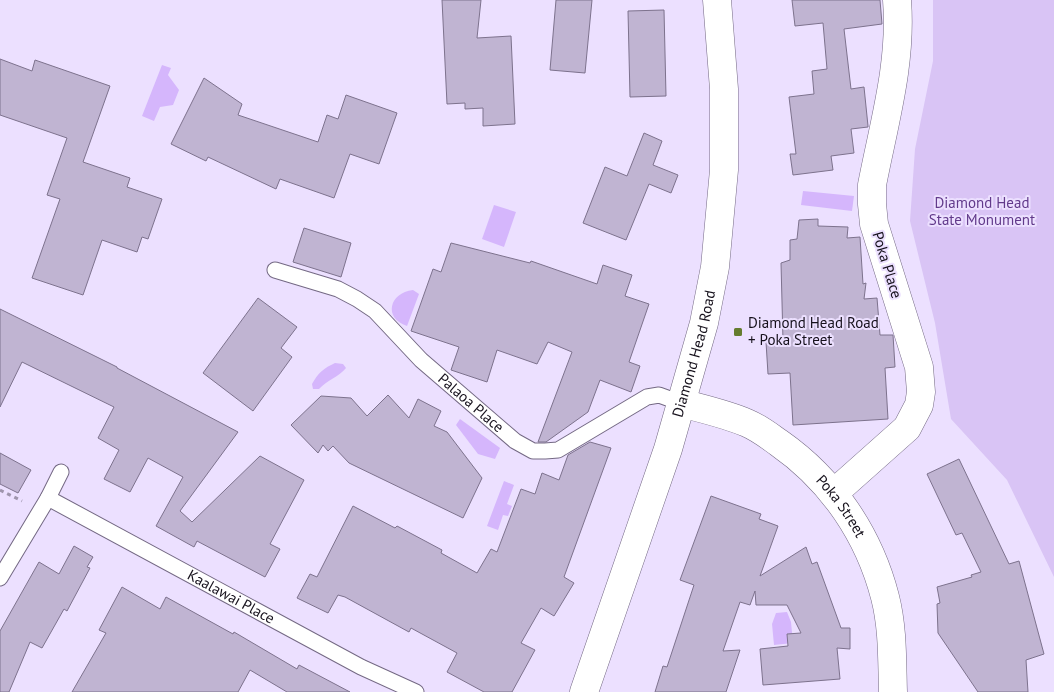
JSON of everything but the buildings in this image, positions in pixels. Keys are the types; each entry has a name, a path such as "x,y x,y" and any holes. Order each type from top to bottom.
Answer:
{"street":[{"name":"Diamond Head Road","path":"584,692 668,449 704,323 715,267 722,210 725,130 717,0"},
{"name":"Poka Place","path":"834,493 907,428 919,405 921,392 919,367 874,224 872,204 872,185 897,60 897,0"},
{"name":"Poka Street","path":"682,403 737,420 759,430 794,454 815,472 834,493 850,515 877,569 885,598 890,628 894,692"}],"lane":[{"name":"Palaoa Place","path":"275,270 338,289 375,311 422,360 515,441 533,450 558,450 647,397 659,396 682,403"},
{"path":"0,578 48,498 61,472"},
{"name":"Kaalawai Place","path":"48,498 361,667 416,692"}],"green space":[{"name":"Diamond Head State Monument","path":"933,0 1054,0 1054,577 1007,480 951,419 935,323 910,221 915,149 933,61"}],"shaded area":[{"path":"162,65 171,68 168,75 179,90 173,105 160,107 154,121 142,116"},
{"path":"803,191 854,196 852,211 801,205"},
{"path":"494,205 516,212 504,247 482,239"},
{"path":"413,290 419,294 407,326 394,317 392,306 399,296"},
{"path":"335,363 343,364 346,368 319,389 313,389 312,384 319,374"},
{"path":"460,419 500,448 495,459 478,454 456,425"},
{"path":"504,481 514,485 507,504 512,506 508,516 503,515 498,530 487,526"},
{"path":"787,612 791,622 793,643 774,645 772,624 776,613"}],"place":[{"name":"Diamond Head Road + Poka Street","path":"738,332"}]}
